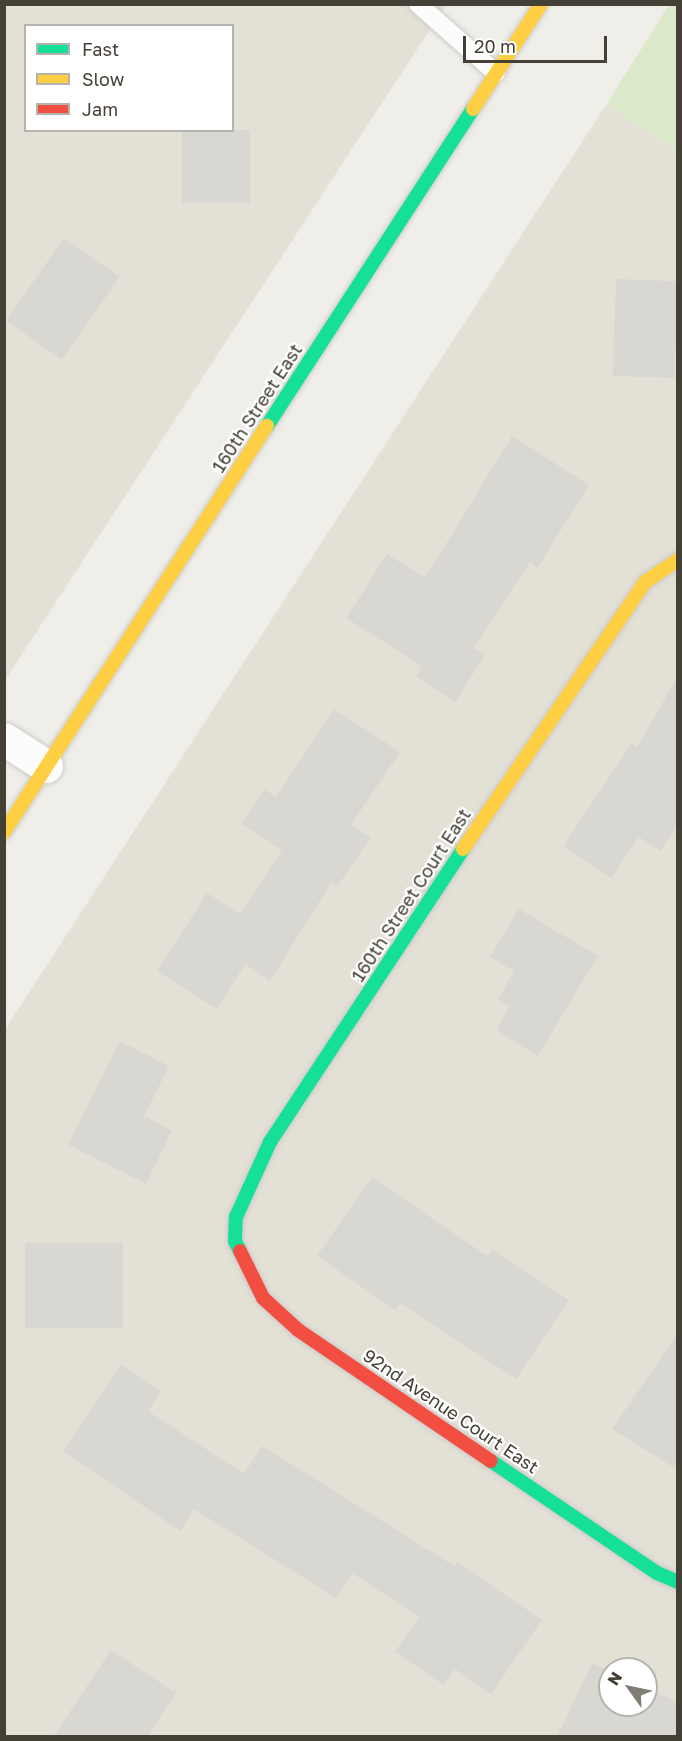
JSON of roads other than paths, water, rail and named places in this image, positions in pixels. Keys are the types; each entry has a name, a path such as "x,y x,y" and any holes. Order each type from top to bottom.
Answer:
{"street":[{"name":"160th Street East","path":"4,832 541,4"},
{"name":"160th Street Court East","path":"235,1240 236,1217 270,1142 545,724 645,582 678,560"},
{"path":"4,739 46,766"},
{"name":"92nd Avenue Court East","path":"235,1240 262,1298 298,1330 657,1573 678,1582"}],"lane":[{"path":"418,4 496,73"}]}
